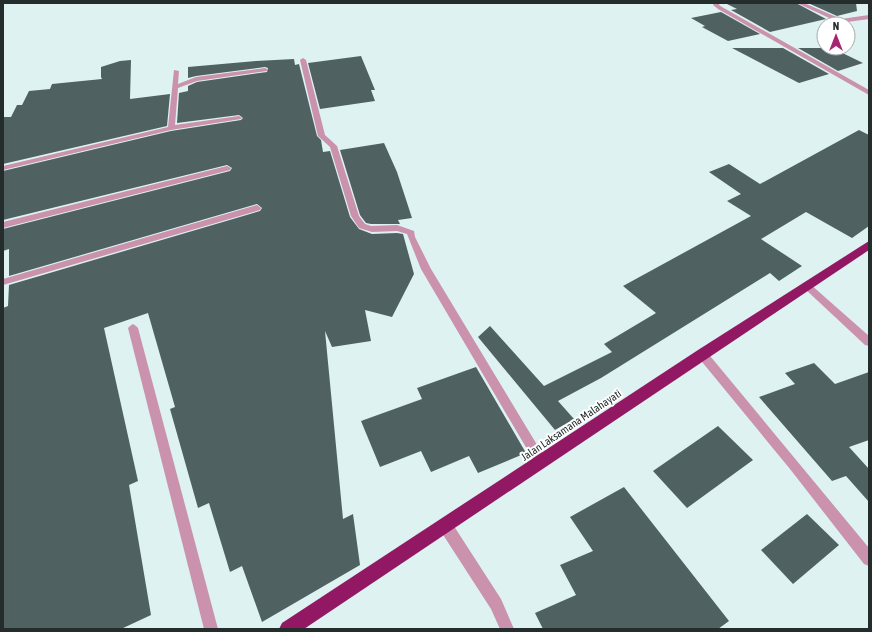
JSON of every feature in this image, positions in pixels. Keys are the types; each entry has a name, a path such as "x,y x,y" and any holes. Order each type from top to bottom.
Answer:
{"highway":[{"name":"Jalan Laksamana Malahayati","path":"288,629 869,245"}],"street":[{"path":"717,3 716,5 720,8 869,93"},
{"path":"800,3 840,21 869,17"},
{"path":"303,60 322,136 332,146 358,221 362,226 373,229 397,227 405,228 411,233 411,237 426,269 541,462"},
{"path":"175,87 196,79 265,70"},
{"path":"171,128 176,71"},
{"path":"3,168 171,128 240,118"},
{"path":"3,225 227,168"},
{"path":"3,282 257,208"},
{"path":"807,286 869,342"},
{"path":"702,354 794,465 869,559"},
{"path":"445,525 496,604 507,629"}],"lane":[{"path":"133,328 211,629"}],"building":[{"path":"725,3 796,3 820,16 816,16 816,21 770,32 731,10 737,9"},
{"path":"808,3 856,3 857,11 837,16"},
{"path":"721,12 760,34 728,41 702,27 705,26 691,18"},
{"path":"732,48 783,48 829,74 799,83"},
{"path":"798,48 816,48 816,56 849,56 863,63 838,71"},
{"path":"361,56 375,90 371,90 375,101 320,109 308,63"},
{"path":"294,59 295,65 299,64 317,136 321,140 323,152 330,151 350,217 359,229 372,234 403,234 414,274 392,317 365,310 371,341 332,347 325,331 343,519 353,514 360,565 262,622 242,566 230,572 209,503 198,508 170,409 175,407 148,313 104,328 138,481 129,485 151,615 121,629 3,629 3,308 8,306 9,285 260,211 262,208 257,204 9,276 9,249 3,251 3,229 230,171 232,168 227,165 3,220 3,171 171,131 241,120 243,118 239,115 177,123 179,93 188,91 188,86 197,82 267,72 268,68 265,67 188,78 188,67"},
{"path":"131,60 130,99 170,94 167,126 3,164 3,117 11,117 17,105 22,105 29,91 50,89 52,84 102,79 101,67 120,61"},
{"path":"859,130 869,135 869,226 852,238 806,212 761,239 802,266 779,281 770,273 601,378 558,401 574,419 555,430 478,337 490,326 544,386 612,352 604,344 656,313 623,286 751,216 727,201 741,194 709,172 729,164 760,184"},
{"path":"384,143 397,172 412,218 398,220 400,224 366,223 360,215 340,150"},
{"path":"814,363 835,384 869,372 869,440 849,447 869,469 869,502 846,476 832,481 759,397 795,384 785,373"},
{"path":"476,367 526,453 478,473 469,456 431,472 421,451 380,467 361,421 422,399 417,388"},
{"path":"718,426 753,460 687,508 653,471"},
{"path":"624,487 729,621 718,629 543,629 535,613 576,595 560,565 593,551 570,517"},
{"path":"807,514 839,545 793,584 761,550"}]}
